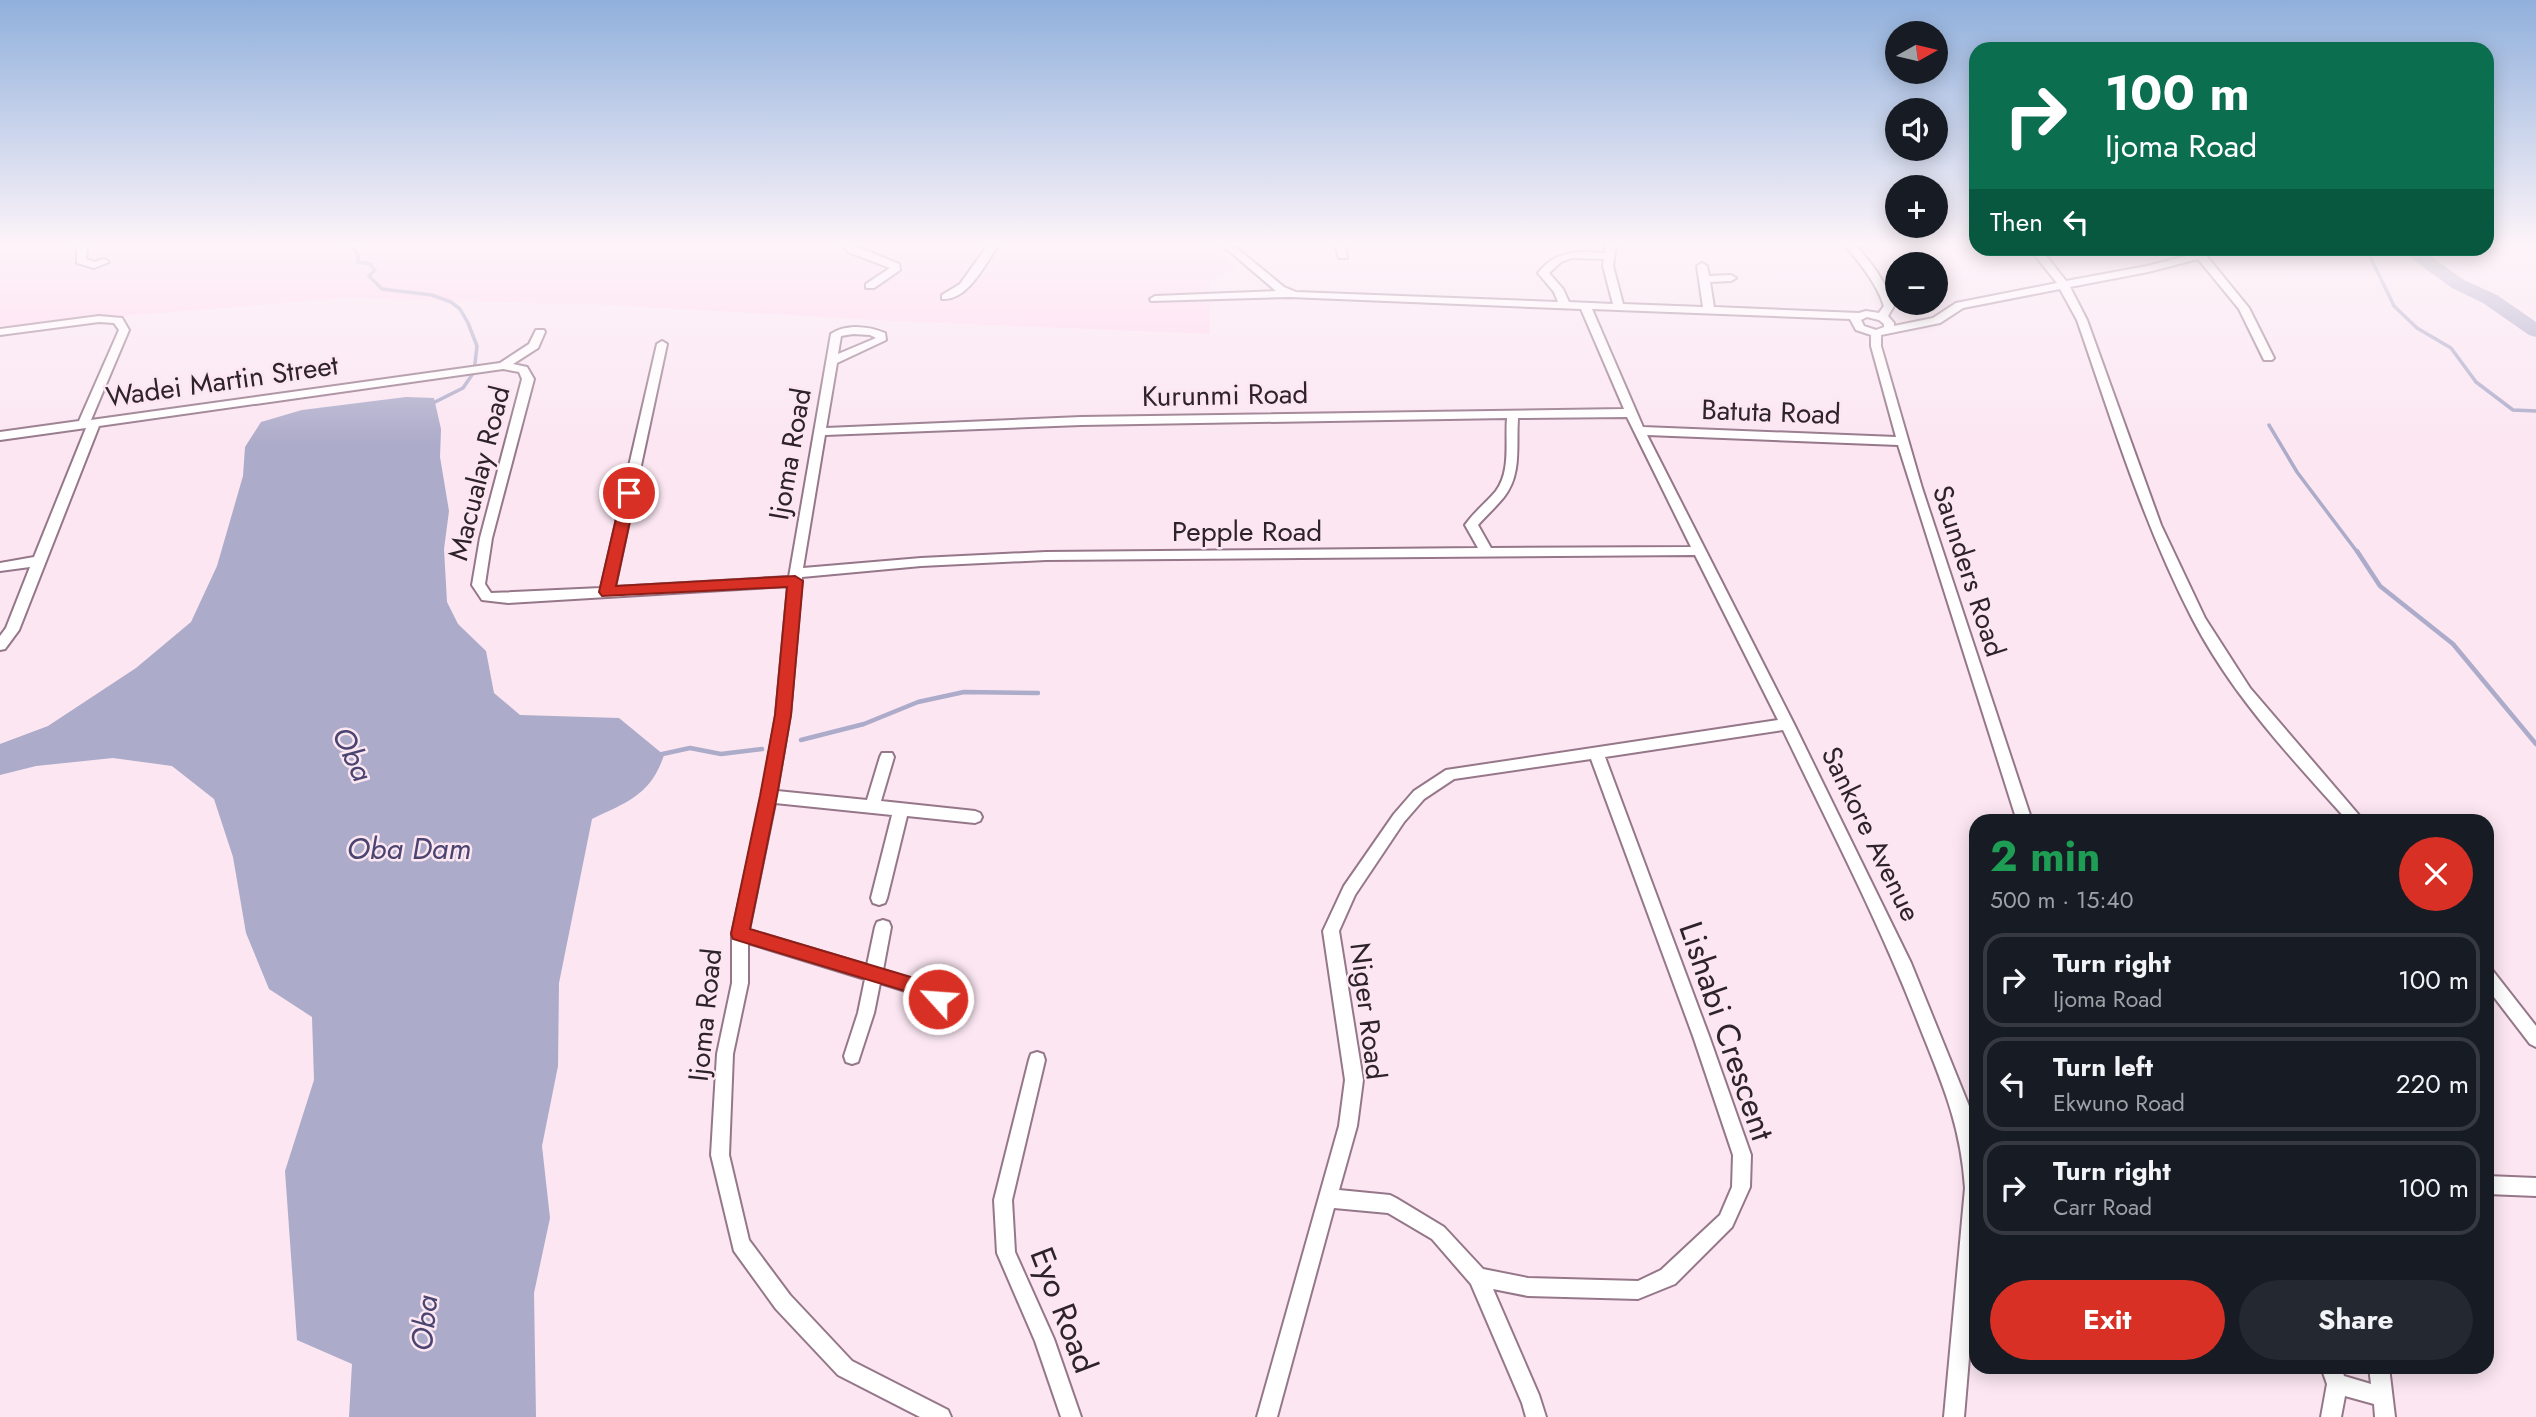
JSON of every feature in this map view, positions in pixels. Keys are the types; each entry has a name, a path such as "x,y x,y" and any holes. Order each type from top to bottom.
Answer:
{"street":[{"name":"Sankore Avenue","path":"1588,311 1639,431 1787,724 1905,968 1962,1111 1969,1137"},
{"path":"1713,311 1858,316 1871,314 1883,326"},
{"name":"Saunders Road","path":"1887,311 1875,346 1902,441 2023,814"},
{"path":"1858,316 1855,322 1860,328 1906,327 1936,321 1951,311"},
{"path":"2076,311 2098,358 2155,525 2199,619 2245,692 2351,814"},
{"path":"2246,311 2269,358"},
{"path":"0,332 99,319 118,320 124,330 40,561 12,630 0,645"},
{"path":"503,366 534,346 540,332"},
{"path":"607,592 662,344"},
{"name":"Ijoma Road","path":"834,360 819,432 796,577 783,715 740,934 740,983 725,1054 720,1155 741,1244 783,1302 845,1368 941,1417"},
{"name":"Wadei Martin Street","path":"0,436 503,366"},
{"name":"Macualay Road","path":"503,366 523,369 528,379 486,538 478,585 487,597 508,598"},
{"path":"1487,552 1471,525 1501,492 1510,474 1509,436 1513,413"},
{"name":"Kurunmi Road","path":"819,432 1081,421 1631,413"},
{"name":"Batuta Road","path":"1639,431 1902,441"},
{"name":"Pepple Road","path":"508,598 796,577 921,562 1046,556 1700,551"},
{"path":"0,567 40,561"},
{"name":"Niger Road","path":"1267,1417 1348,1126 1354,1080 1331,930 1349,891 1399,818 1419,795 1451,774 1787,724"},
{"name":"Lishabi Crescent","path":"1478,1277 1528,1287 1638,1290 1668,1277 1690,1258 1726,1221 1741,1187 1742,1155 1728,1112 1596,752"},
{"path":"872,807 887,757"},
{"path":"769,796 975,817"},
{"path":"878,898 901,810"},
{"path":"852,1056 866,1013 883,927"},
{"path":"740,934 917,986 938,999"},
{"path":"2494,985 2536,1040"},
{"name":"Eyo Road","path":"1037,1060 1003,1200 1006,1253 1044,1339 1071,1417"},
{"path":"2494,1185 2536,1186"},
{"path":"1328,1198 1390,1204 1438,1233 1478,1277 1536,1417"},
{"name":"Sankore Avenue","path":"1954,1417 1969,1262"},
{"path":"2380,1374 2384,1407"},
{"path":"2331,1417 2334,1376 2384,1407"}],"shaded area":[{"path":"0,311 183,311 0,326"},
{"path":"718,311 1210,311 1210,334"}],"water":[{"name":"Oba Dam","path":"406,397 434,398 441,429 440,457 449,511 444,549 447,602 458,624 486,651 494,693 520,715 619,718 664,755 659,769 636,796 592,819 559,983 558,1066 542,1146 550,1218 534,1293 536,1417 349,1417 352,1364 297,1340 285,1171 314,1080 312,1017 269,989 246,933 233,857 214,799 172,766 113,758 36,766 0,775 0,744 48,726 136,668 191,622 217,566 243,476 245,447 261,422 302,410"}],"waterway":[{"name":"Oba","path":"431,404 463,388 474,372 477,346 461,311"},
{"path":"2399,311 2417,328 2451,348 2476,382 2513,410 2536,411"},
{"path":"2507,311 2536,331"},
{"path":"2269,425 2297,472 2358,553"},
{"path":"2357,551 2380,586 2453,644 2536,744"},
{"path":"801,740 864,724 918,702 964,692 1038,693"},
{"path":"658,755 690,748 721,754 762,749"}],"route":[{"path":"629,493 607,592 795,581 783,715 740,934 917,986 938,999"}]}
